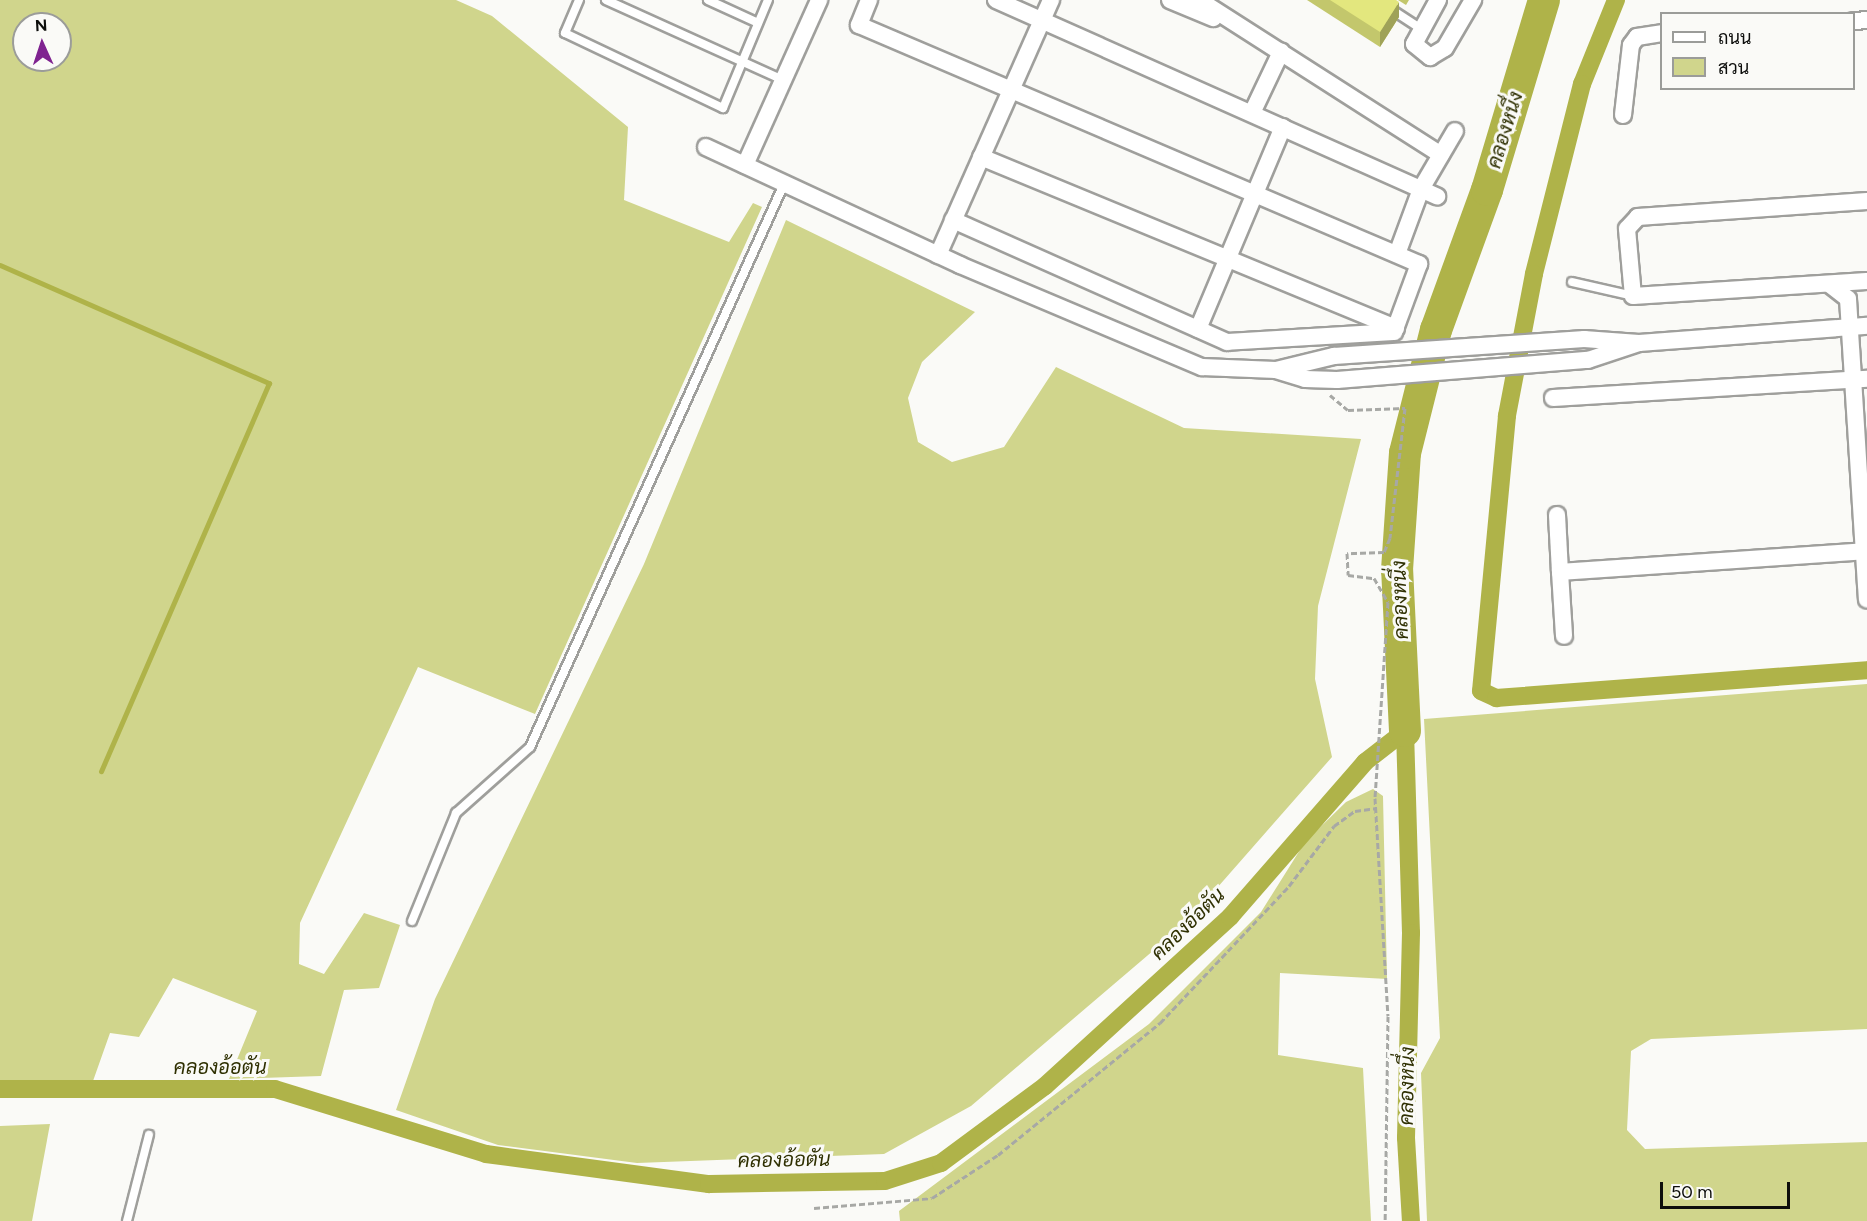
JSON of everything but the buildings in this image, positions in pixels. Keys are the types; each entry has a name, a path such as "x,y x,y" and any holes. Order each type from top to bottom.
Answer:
{"street":[{"path":"745,165 819,0"},
{"path":"869,0 859,25 1419,264 1394,332 1227,342 953,220"},
{"path":"996,0 1437,196"},
{"path":"938,255 1051,0"},
{"path":"1170,0 1255,36"},
{"path":"1200,0 1441,155"},
{"path":"1438,0 1420,28 1417,49 1437,55 1473,0"},
{"path":"1623,115 1631,45 1637,37 1660,33"},
{"path":"1252,113 1281,52"},
{"path":"1198,329 1257,194 1283,127"},
{"path":"1397,254 1421,189 1455,131"},
{"path":"706,147 938,255 1170,357 1230,371 1276,370 1330,380 1588,360 1639,343"},
{"path":"981,157 1396,328"},
{"path":"1867,201 1638,217 1627,229 1633,296 1867,281"},
{"path":"1829,284 1848,299 1859,326 1867,599"},
{"path":"1276,370 1334,356 1584,339 1639,343 1859,326"},
{"path":"1552,398 1860,379"},
{"path":"1557,515 1564,636"},
{"path":"1560,572 1864,552"}],"lane":[{"path":"579,0 565,33 723,108 768,0"},
{"path":"606,0 783,80"},
{"path":"708,0 758,23"},
{"path":"1377,0 1420,28"},
{"path":"412,921 456,813 530,747 784,184"},
{"path":"1572,282 1633,296"},
{"path":"127,1221 149,1135"}],"path":[{"path":"1330,380 1334,404 1348,410 1405,408 1390,538 1384,552 1347,552 1348,575 1374,578 1388,602 1374,798 1377,808 1388,1016 1384,1221"},
{"path":"814,1208 932,1198 998,1155 1160,1023 1289,886 1334,826 1355,812 1377,808"}],"green space":[{"path":"0,0 456,0 492,16 628,127 624,200 729,242 753,203 762,207 535,714 418,667 300,923 299,964 324,974 364,913 400,925 379,988 344,990 321,1076 229,1079 257,1011 173,978 139,1037 110,1033 93,1081 0,1081"},
{"path":"786,220 975,312 922,362 908,398 918,442 952,462 1004,447 1056,367 1184,428 1361,439 1318,606 1315,679 1332,757 1188,921 971,1106 884,1154 637,1163 498,1145 396,1110 435,999 644,564"},
{"path":"1867,684 1867,1029 1651,1039 1631,1051 1627,1130 1645,1149 1867,1142 1867,1221 1427,1221 1421,1073 1440,1038 1424,719"},
{"path":"1373,789 1383,796 1387,979 1280,973 1278,1055 1363,1068 1371,1221 900,1221 899,1211 1149,1024 1261,912 1305,842 1346,802"},
{"path":"50,1124 32,1221 0,1221 0,1126"}],"waterway":[{"name":"คลองหนึ่ง","path":"1405,731 1397,570 1405,453 1436,330 1487,190 1544,0"},
{"path":"1616,0 1582,84 1534,274 1507,416 1481,691 1496,698 1867,670"},
{"path":"0,265 269,383 101,771"},
{"name":"คลองหนึ่ง","path":"1405,731 1411,933 1406,1138 1411,1221"},
{"name":"คลองอ้อตัน","path":"0,1089 275,1089 486,1154 709,1184 885,1181 941,1163 1045,1086 1230,917 1365,762 1405,731"}]}
